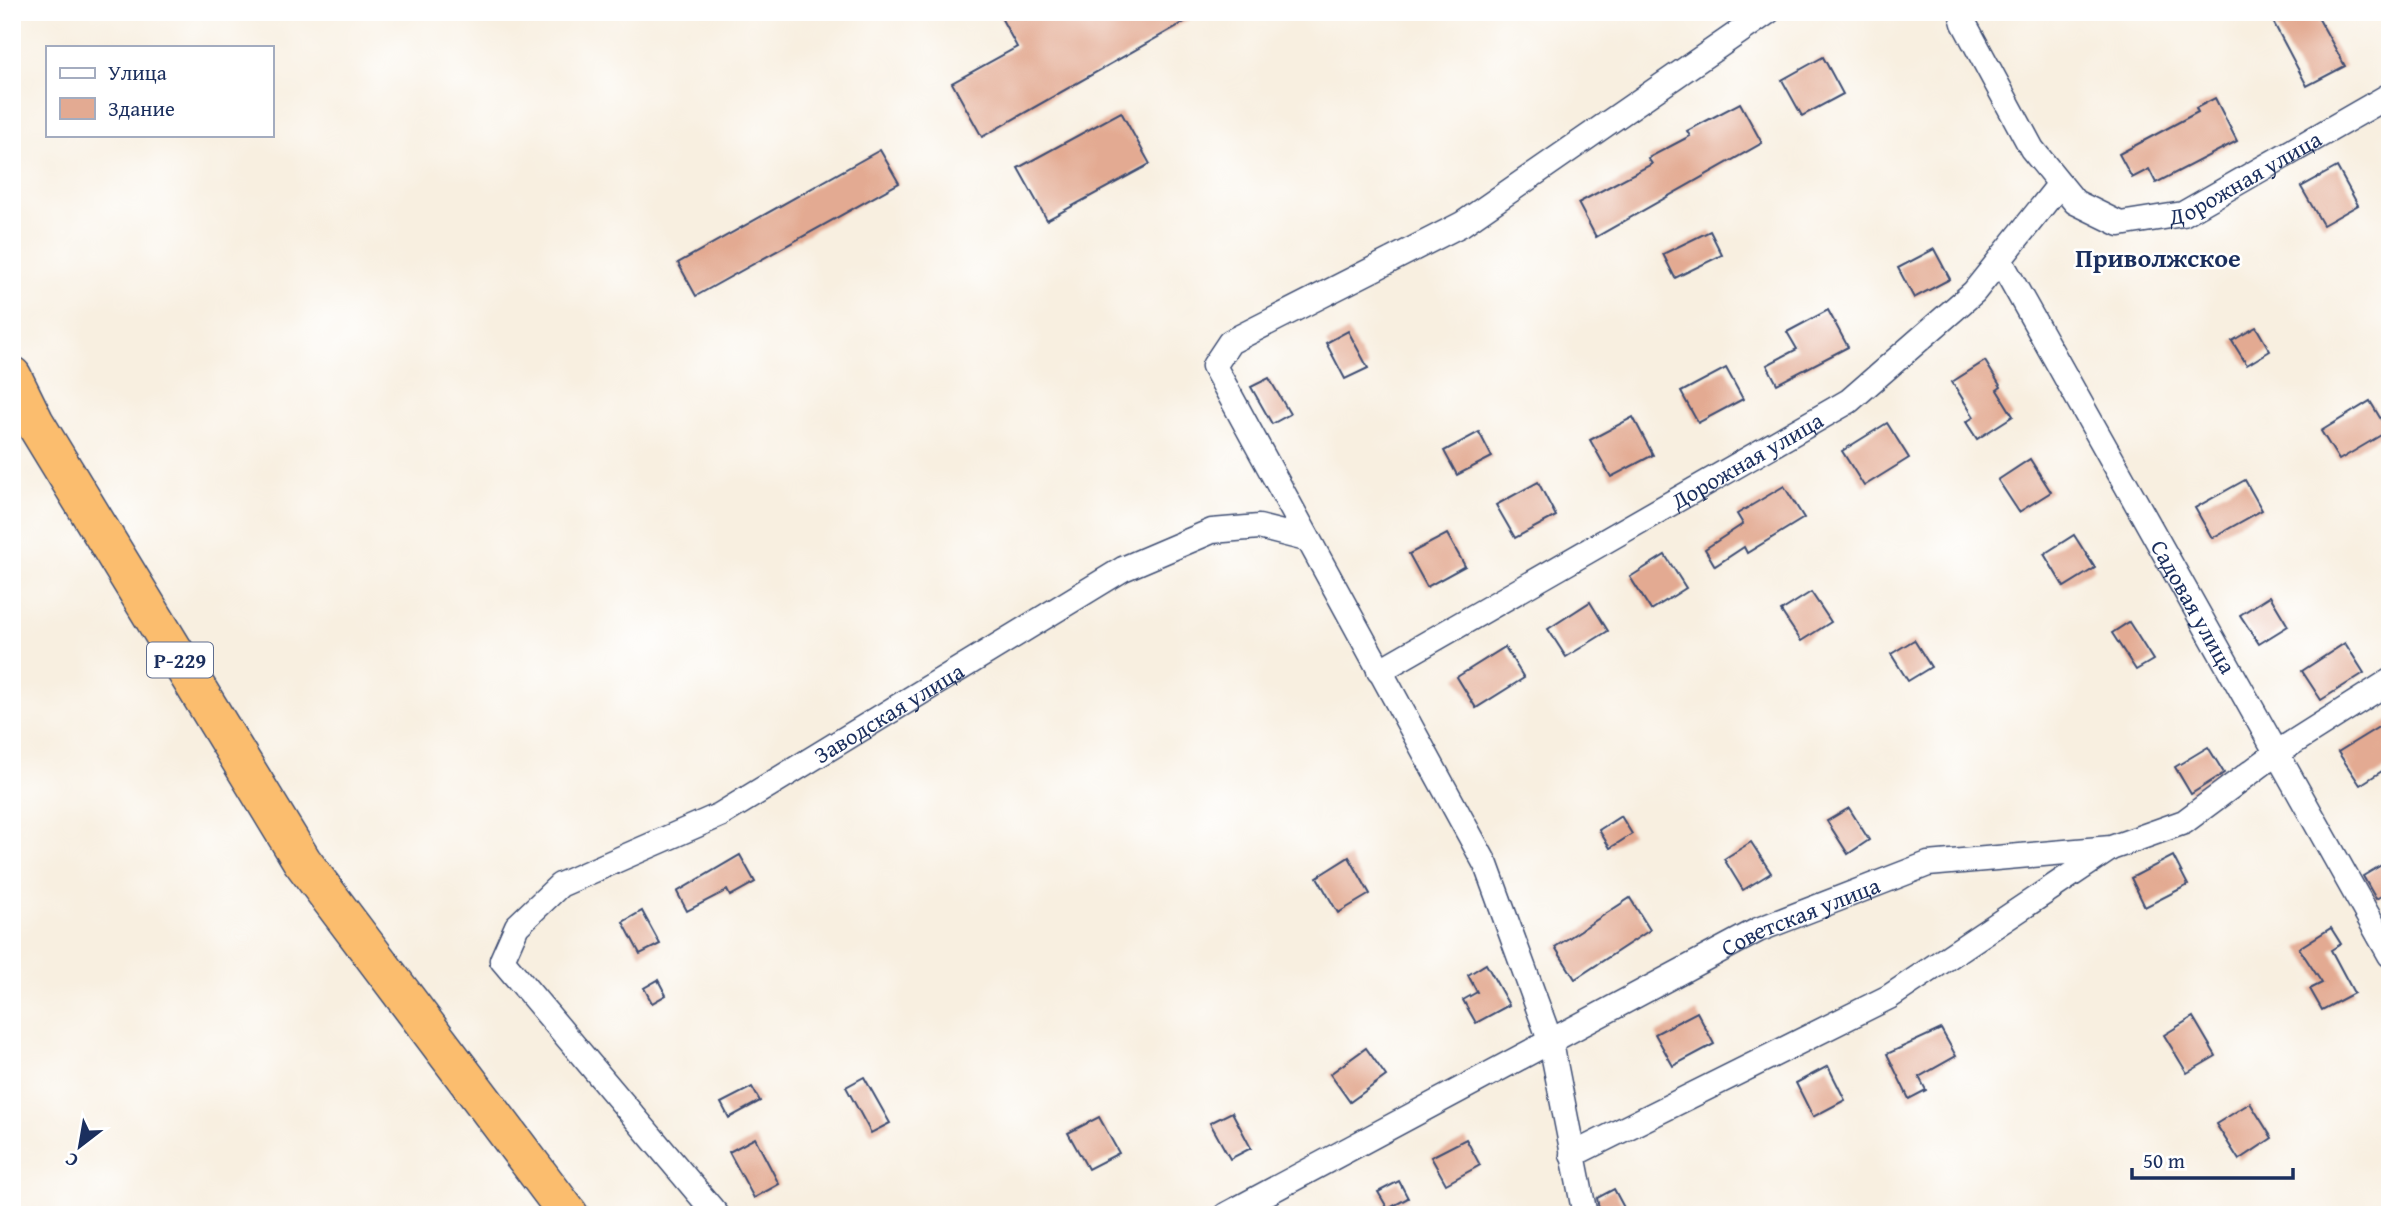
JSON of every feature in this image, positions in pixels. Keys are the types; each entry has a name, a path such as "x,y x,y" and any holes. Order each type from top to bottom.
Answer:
{"highway":[{"name":"Р-229","path":"12,376 35,423 302,861 569,1215"}],"street":[{"path":"1585,1215 1551,1043 1486,865 1214,366 1230,342 1462,224 1768,12"},
{"name":"Дорожная улица","path":"1961,12 1964,23 2032,149 2076,202 2120,224 2183,214 2390,95"},
{"name":"Дорожная улица","path":"1379,671 1849,401 1974,292 2060,184"},
{"name":"Садовая улица","path":"2000,260 2390,955"},
{"name":"Заводская улица","path":"717,1215 502,960 517,926 560,885 720,815 1124,569 1212,531 1259,527 1306,539"},
{"name":"Советская улица","path":"1226,1215 1758,930 1928,864 2111,848 2185,822 2278,752 2390,681"},
{"path":"1572,1155 1889,997 2111,848"}],"building":[{"path":"998,12 1202,12 982,137 952,83 1017,47"},
{"path":"2268,12 2315,12 2345,66 2307,86"},
{"path":"1823,57 1843,94 1802,116 1782,80"},
{"path":"2215,98 2237,141 2156,183 2149,169 2132,178 2119,154 2198,112 2196,108"},
{"path":"1740,103 1762,143 1596,237 1578,203 1652,164 1648,158 1690,136 1687,131"},
{"path":"1121,112 1150,164 1047,220 1018,168"},
{"path":"880,150 899,183 696,296 678,263"},
{"path":"2337,167 2358,205 2323,225 2301,187"},
{"path":"1710,231 1722,255 1675,278 1663,254"},
{"path":"1934,249 1950,279 1914,298 1898,268"},
{"path":"1828,310 1848,347 1777,384 1767,365 1797,349 1787,332"},
{"path":"2256,327 2270,351 2247,365 2232,341"},
{"path":"1348,331 1368,368 1345,379 1326,343"},
{"path":"1985,361 2001,387 1997,390 2013,416 1977,439 1966,422 1974,417 1952,382"},
{"path":"1726,368 1743,399 1698,423 1681,392"},
{"path":"1269,378 1290,414 1272,424 1251,387"},
{"path":"2370,401 2388,431 2339,460 2321,431"},
{"path":"1633,417 1653,455 1611,477 1590,440"},
{"path":"1887,423 1909,458 1864,486 1842,451"},
{"path":"1479,432 1492,457 1457,475 1444,451"},
{"path":"2030,459 2051,492 2019,512 1998,480"},
{"path":"2245,480 2262,510 2212,538 2195,508"},
{"path":"1538,482 1556,516 1515,538 1496,505"},
{"path":"1784,486 1804,518 1747,553 1744,547 1715,566 1705,549 1743,524 1737,514"},
{"path":"1447,534 1465,566 1427,587 1409,554"},
{"path":"2074,535 2095,568 2064,587 2044,554"},
{"path":"1665,555 1686,588 1651,610 1630,577"},
{"path":"1811,592 1831,622 1801,641 1781,611"},
{"path":"2270,596 2288,626 2259,644 2240,615"},
{"path":"1590,602 1608,631 1566,657 1548,629"},
{"path":"2129,622 2153,660 2136,670 2112,633"},
{"path":"1914,640 1931,667 1908,681 1891,654"},
{"path":"2345,643 2364,673 2321,700 2302,671"},
{"path":"1505,647 1524,678 1476,708 1457,677"},
{"path":"2390,720 2390,766 2360,785 2338,752"},
{"path":"2208,747 2224,773 2191,794 2175,767"},
{"path":"1849,808 1869,840 1848,854 1827,821"},
{"path":"1621,816 1632,834 1610,848 1599,830"},
{"path":"1751,842 1771,873 1743,890 1724,859"},
{"path":"740,855 755,882 730,896 727,890 687,911 677,892"},
{"path":"2173,856 2188,885 2145,907 2131,878"},
{"path":"1349,857 1370,894 1338,913 1317,877"},
{"path":"2390,860 2390,891 2376,899 2363,876"},
{"path":"1630,898 1650,930 1575,979 1555,947"},
{"path":"642,911 660,944 640,954 623,922"},
{"path":"2331,928 2341,944 2331,950 2354,993 2322,1010 2310,989 2322,983 2299,948"},
{"path":"1486,964 1509,1005 1476,1023 1463,1000 1477,992 1468,975"},
{"path":"658,980 666,995 652,1003 644,988"},
{"path":"1697,1012 1714,1044 1673,1066 1655,1034"},
{"path":"2193,1017 2216,1056 2187,1073 2164,1035"},
{"path":"1941,1029 1956,1056 1919,1077 1926,1090 1909,1099 1887,1054"},
{"path":"1366,1048 1386,1076 1350,1102 1330,1074"},
{"path":"1828,1066 1845,1100 1813,1117 1796,1083"},
{"path":"864,1077 890,1123 871,1133 846,1087"},
{"path":"752,1087 760,1101 729,1118 721,1103"},
{"path":"2250,1103 2272,1138 2239,1160 2216,1124"},
{"path":"1232,1112 1251,1148 1230,1159 1210,1123"},
{"path":"1099,1117 1119,1153 1088,1169 1068,1133"},
{"path":"755,1138 779,1184 754,1198 729,1152"},
{"path":"1466,1139 1480,1165 1446,1184 1431,1157"},
{"path":"1399,1181 1408,1198 1388,1209 1378,1192"},
{"path":"1614,1189 1628,1215 1602,1215 1597,1198"}],"district":[{"name":"Приволжское","path":"2158,257"}]}
